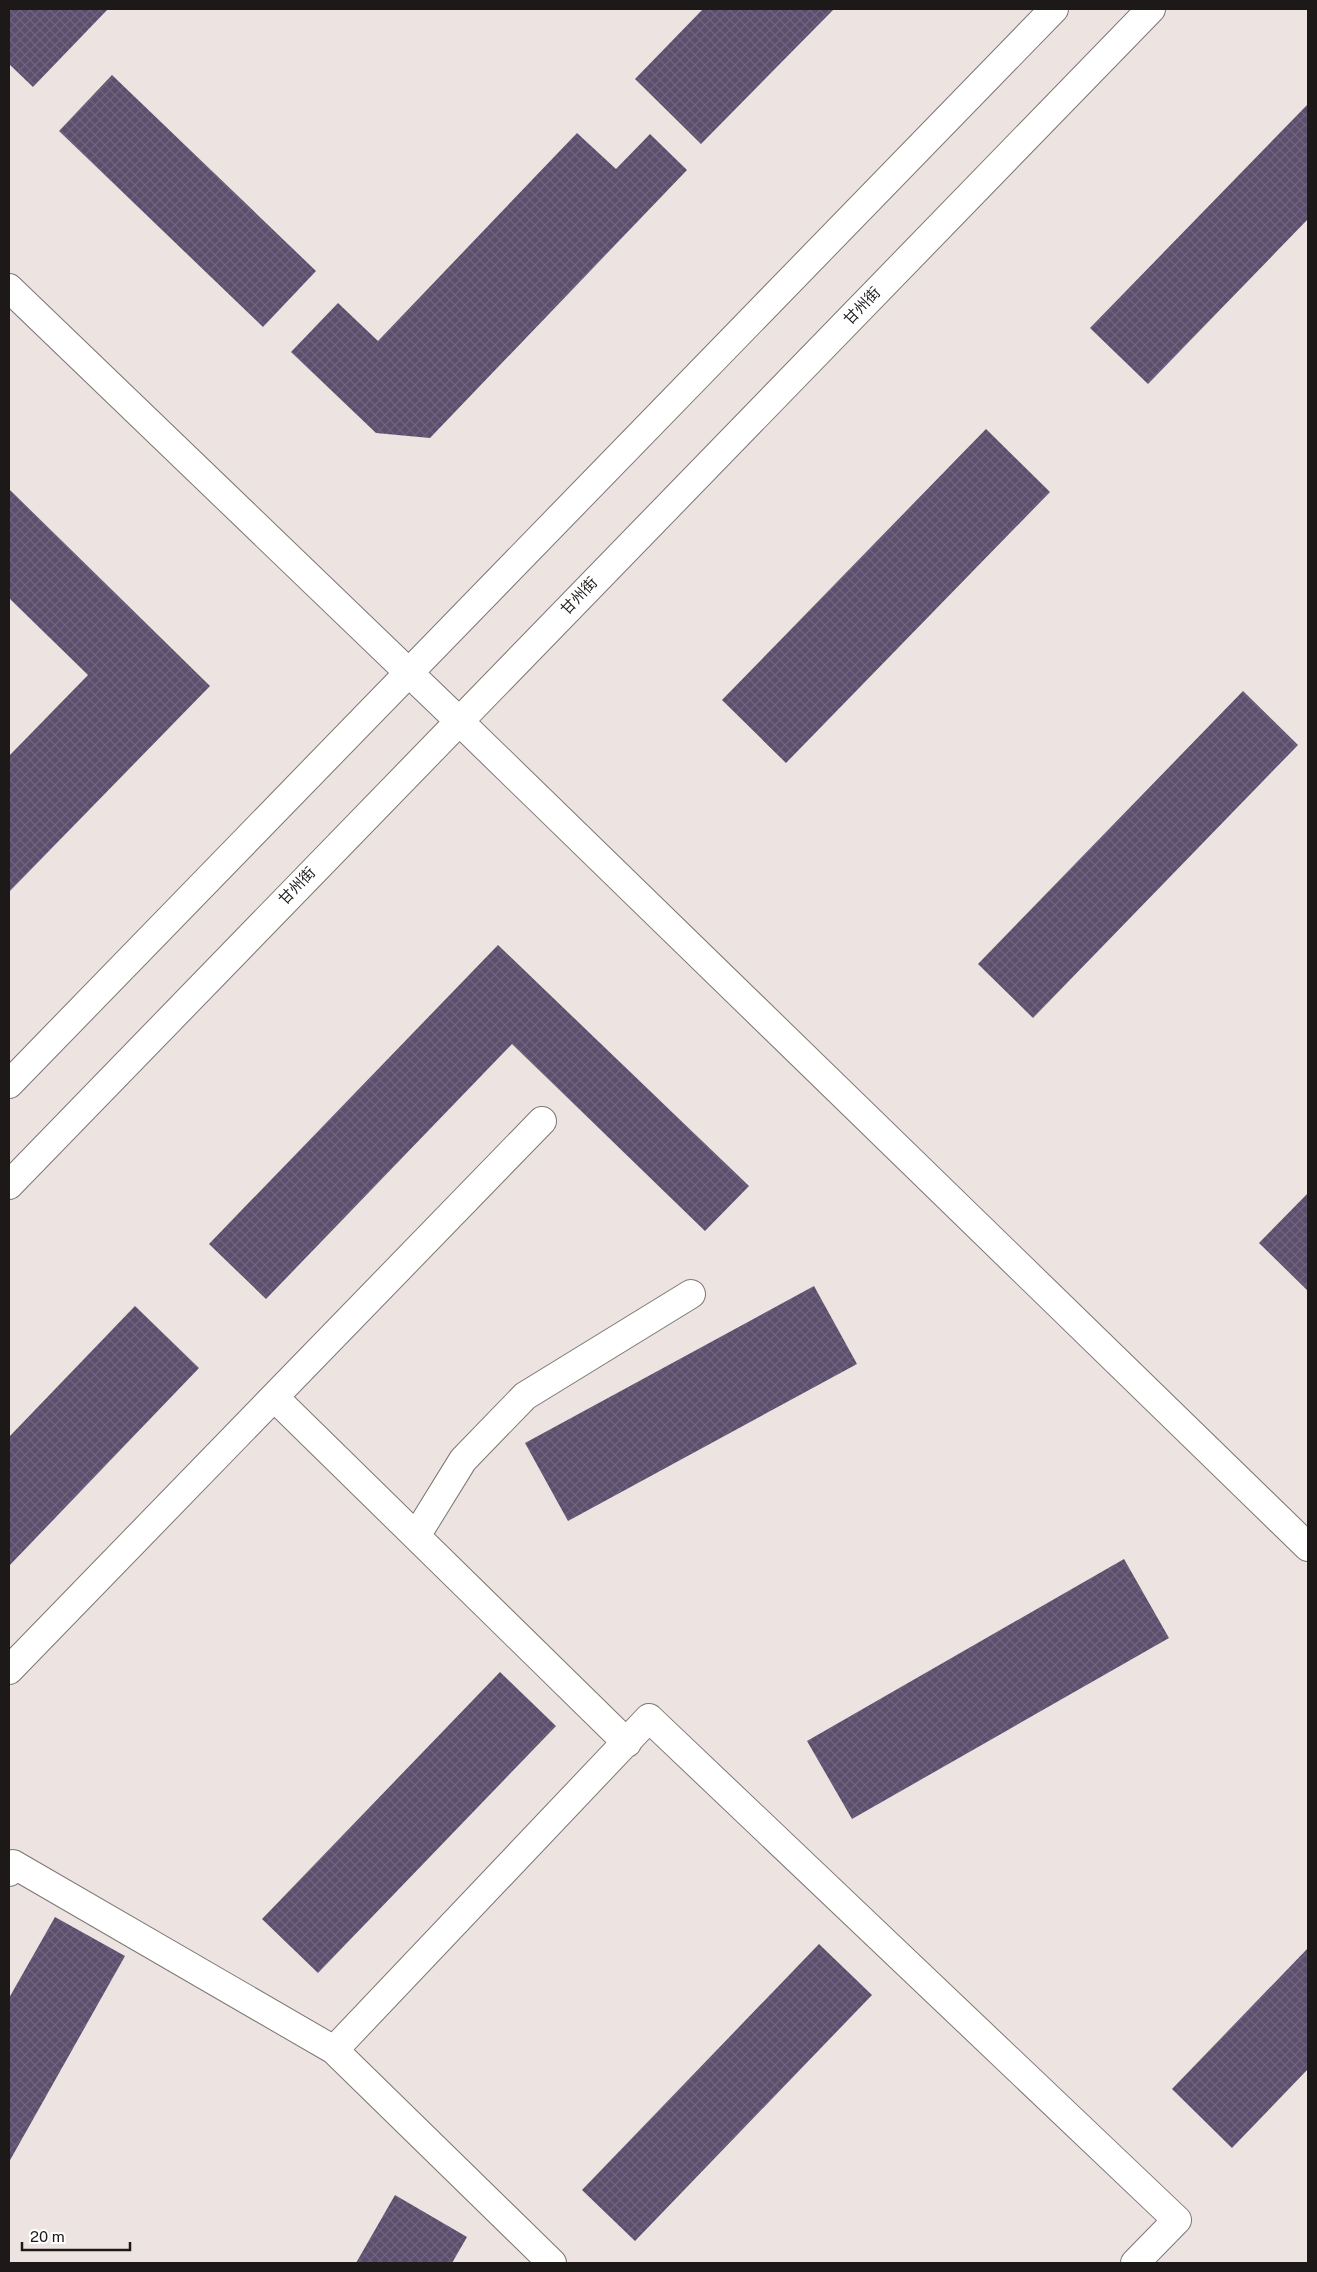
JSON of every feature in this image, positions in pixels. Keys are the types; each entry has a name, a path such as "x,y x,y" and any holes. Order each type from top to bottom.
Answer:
{"street":[{"path":"9,1084 1054,9"},
{"name":"甘州街","path":"9,1184 458,720 1152,9"},
{"path":"9,288 458,720 1308,1547"},
{"path":"9,1670 542,1121"},
{"path":"416,1536 463,1460 525,1396 691,1294"},
{"path":"274,1397 626,1742"},
{"path":"334,2050 649,1718 1177,2220 1134,2263"},
{"path":"9,1872 13,1864 334,2050 550,2262"}],"building":[{"path":"9,9 108,9 33,87 9,64"},
{"path":"703,9 834,9 701,144 635,79"},
{"path":"112,75 316,271 263,327 59,131"},
{"path":"1308,104 1308,219 1148,384 1090,328"},
{"path":"577,133 616,169 650,134 687,170 430,438 376,433 291,352 338,303 378,341"},
{"path":"986,429 1050,492 786,763 722,700"},
{"path":"9,489 210,686 9,892 9,756 88,675 9,598"},
{"path":"1243,691 1298,745 1033,1018 978,964"},
{"path":"498,945 749,1186 705,1231 512,1044 266,1299 209,1244"},
{"path":"1308,1193 1308,1291 1259,1243"},
{"path":"814,1286 857,1364 568,1521 525,1443"},
{"path":"135,1306 199,1368 9,1566 9,1437"},
{"path":"1124,1559 1169,1638 852,1819 807,1741"},
{"path":"500,1672 556,1726 318,1973 262,1919"},
{"path":"55,1917 125,1956 9,2162 9,1998"},
{"path":"819,1944 872,1995 635,2241 582,2190"},
{"path":"1308,1948 1308,2069 1232,2148 1172,2089"},
{"path":"395,2195 467,2237 452,2263 356,2263"}]}
